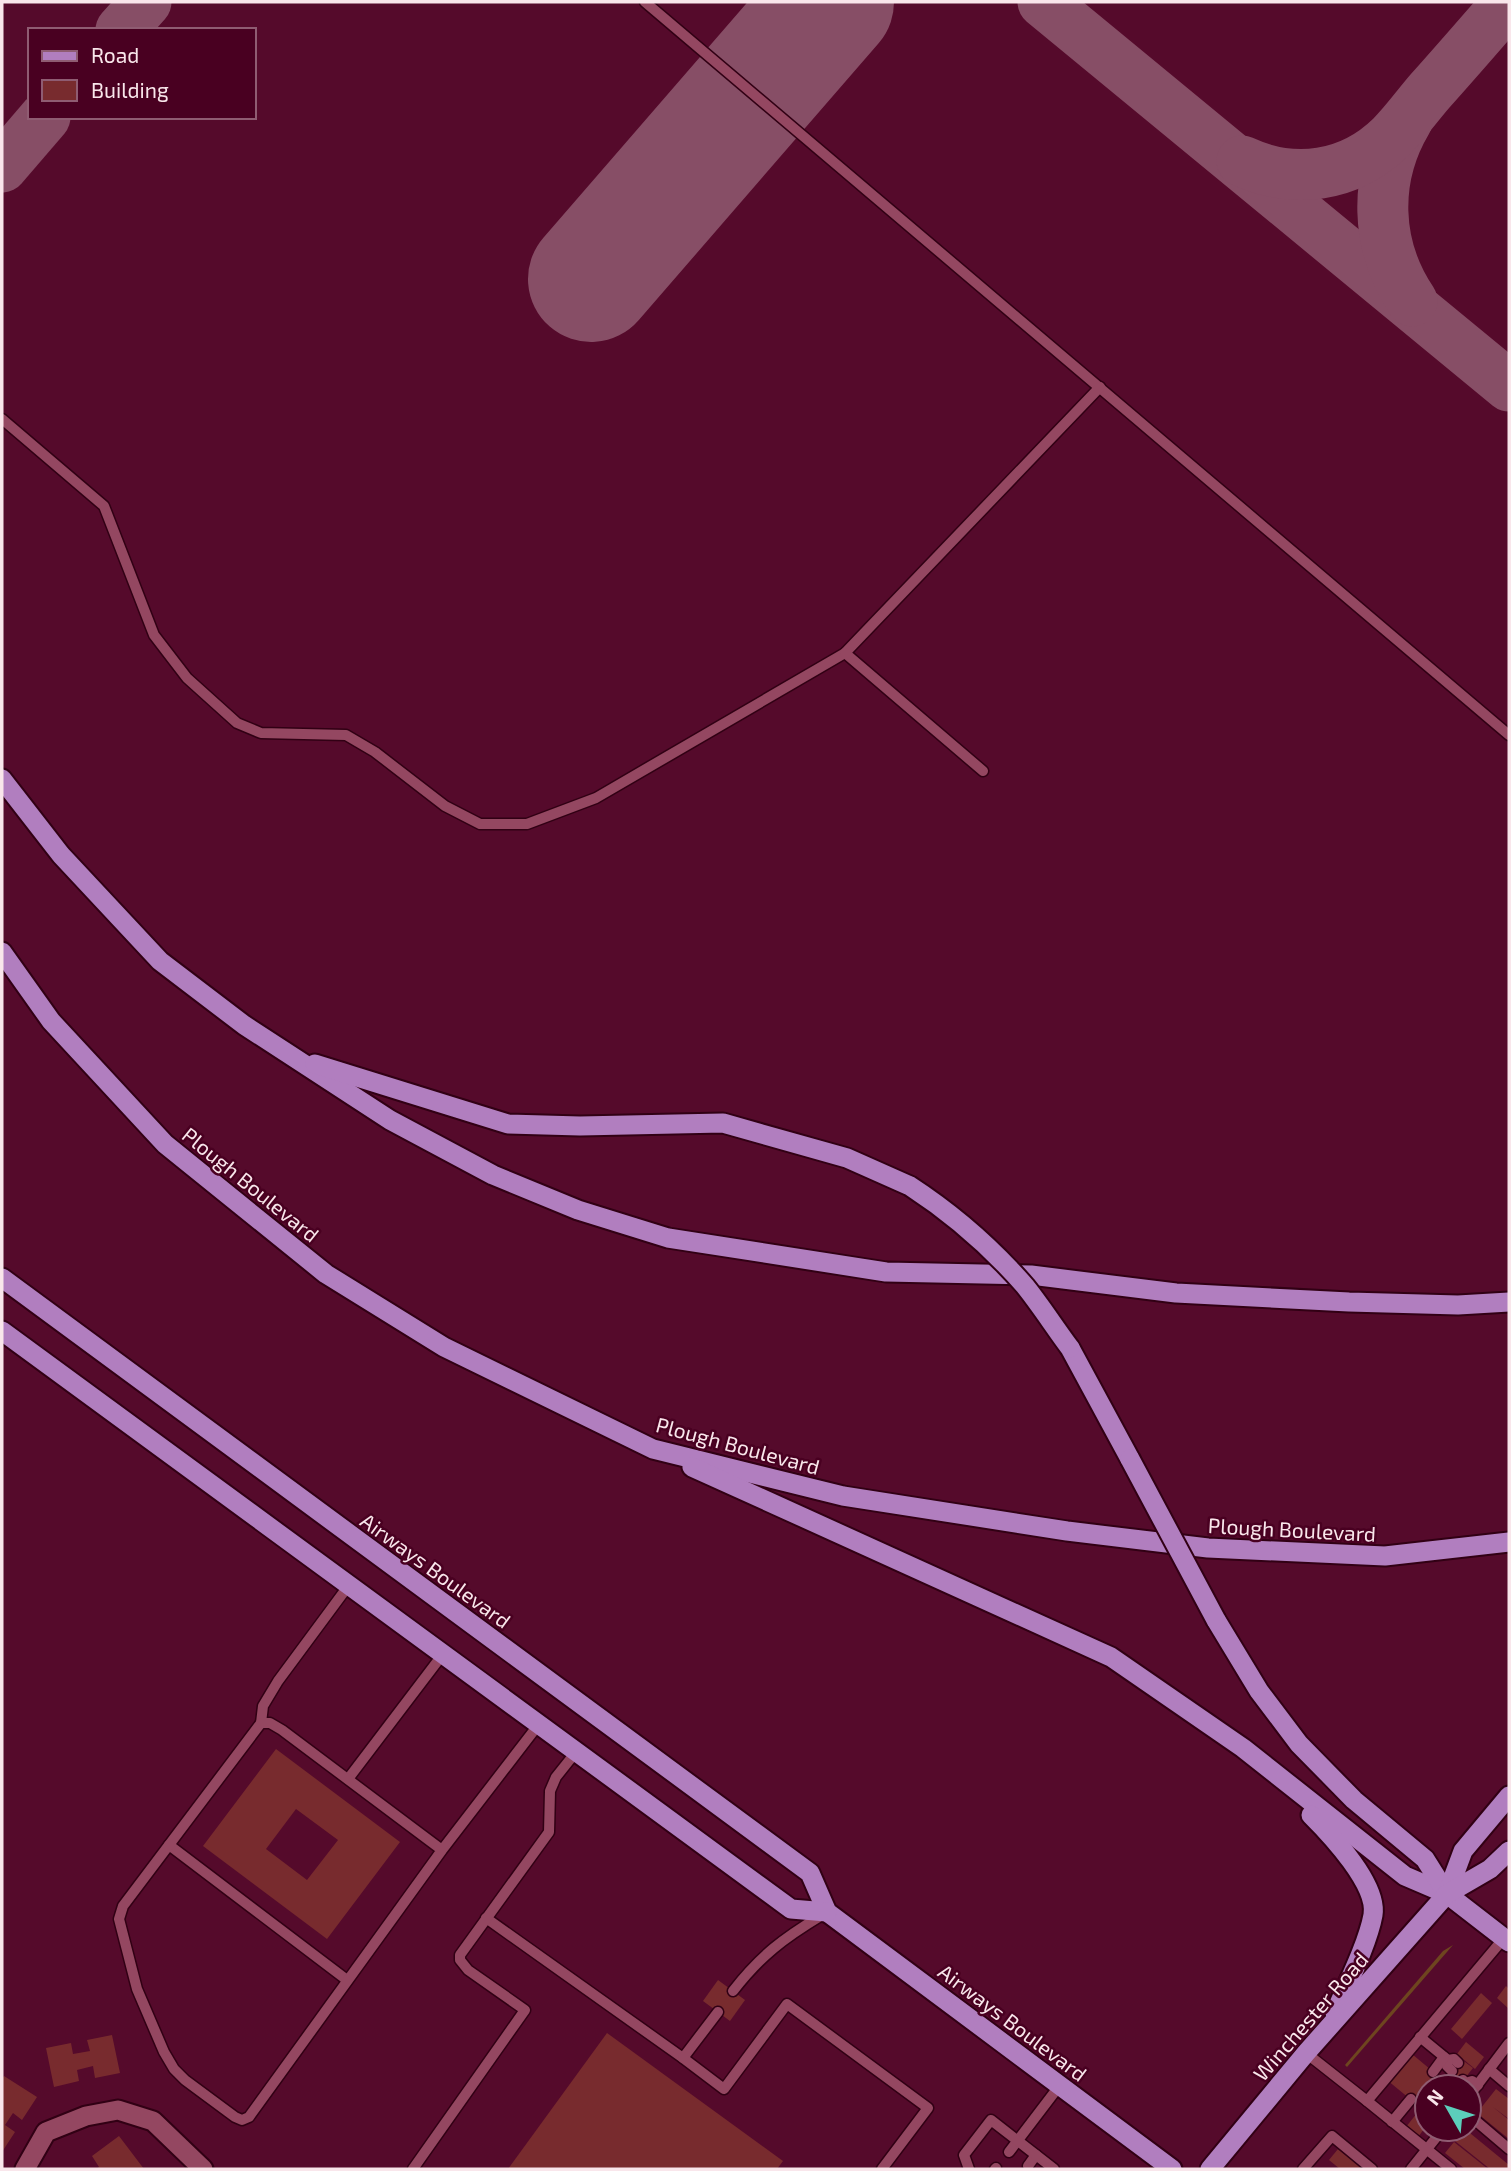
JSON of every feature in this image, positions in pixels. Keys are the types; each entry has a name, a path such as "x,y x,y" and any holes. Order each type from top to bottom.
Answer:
{"main road":[{"path":"2,779 61,855 160,961 288,1055 390,1120 493,1175 578,1210 668,1237 886,1272 1031,1275 1176,1293 1349,1302 1458,1305 1509,1302"},
{"name":"Plough Boulevard","path":"2,952 51,1021 165,1144 327,1274 444,1348 653,1449 843,1496 1067,1531 1209,1548 1385,1556 1509,1542"},
{"path":"288,1055 508,1124 580,1126 723,1123 846,1158 910,1186 947,1210 1026,1288 1070,1348 1216,1620 1259,1691 1299,1744 1354,1800 1425,1858 1447,1894"},
{"name":"Airways Boulevard","path":"2,1278 810,1873 827,1912 1172,2169"},
{"path":"2,1331 791,1909 827,1912"},
{"path":"653,1449 1111,1657 1243,1748 1405,1876 1447,1894 1506,1940"},
{"path":"1243,1748 1332,1835 1365,1880 1373,1913 1330,2025"},
{"name":"Winchester Road","path":"1447,1894 1463,1851 1509,1796"},
{"name":"Winchester Road","path":"1210,2169 1330,2025 1447,1894 1490,1869 1509,1851"}],"street":[{"path":"25,2169 46,2132 86,2116 118,2110 153,2120 203,2169"}],"lane":[{"path":"645,2 1509,735"},
{"path":"2,419 104,506 154,635 187,678 237,723 261,733 346,735 375,752 445,806 480,824 527,824 596,798 845,653 1100,387"},
{"path":"845,653 983,771"},
{"path":"349,1585 278,1681 263,1706 261,1723 123,1906 119,1919 137,1989 164,2052 174,2069 234,2117 242,2120 249,2117 442,1850 539,1724"},
{"path":"348,1779 443,1654"},
{"path":"261,1723 270,1723 282,1730 442,1850"},
{"path":"413,2169 525,2010 468,1970 460,1960 464,1949 549,1832 550,1791 556,1777 576,1752"},
{"path":"169,1845 347,1980"},
{"path":"733,1991 747,1973 781,1940 827,1912"},
{"path":"486,1918 724,2089 787,2004 928,2108 882,2169"},
{"path":"1367,2101 1506,1940"},
{"path":"683,2059 718,2012"},
{"path":"1420,2037 1450,2063 1433,2072"},
{"path":"1482,2073 1489,2069 1509,2043"},
{"path":"1306,2053 1451,2169"},
{"path":"1489,2069 1509,2086"},
{"path":"1009,2152 1060,2085"},
{"path":"1392,2122 1410,2099"},
{"path":"969,2169 964,2155 991,2120 1054,2169"},
{"path":"1483,2127 1509,2149"},
{"path":"1303,2169 1332,2136 1372,2169"},
{"path":"1411,2169 1432,2143"},
{"path":"1028,2166 1036,2155"}],"shaded area":[{"path":"1453,1945 1347,2067 1345,2065 1443,1951"}],"building":[{"path":"276,1749 400,1842 327,1939 203,1846","holes":["296,1809 338,1840 307,1880 266,1849"]},
{"path":"718,1980 745,2000 730,2021 703,2001"},
{"path":"1506,1986 1509,1989 1509,2009 1497,1998"},
{"path":"1481,1993 1492,2003 1462,2039 1451,2029"},
{"path":"607,2033 783,2161 777,2169 508,2169"},
{"path":"112,2035 120,2073 95,2078 93,2066 77,2070 79,2081 54,2087 46,2048 71,2043 73,2054 90,2051 87,2040"},
{"path":"1466,2042 1484,2057 1475,2069 1457,2054"},
{"path":"1412,2054 1435,2073 1413,2073 1413,2101 1387,2080"},
{"path":"1461,2059 1473,2068 1469,2073 1449,2073"},
{"path":"4,2076 37,2097 22,2120 13,2113 5,2125 15,2132 2,2152 2,2079"},
{"path":"1496,2089 1509,2099 1509,2119 1493,2107 1509,2120 1509,2139 1483,2118 1483,2105"},
{"path":"1413,2118 1413,2133 1406,2127"},
{"path":"119,2136 144,2169 96,2169 99,2167 92,2156"},
{"path":"1455,2143 1488,2169 1465,2169 1445,2153"},
{"path":"1458,2143 1482,2143 1509,2165 1509,2169 1490,2169"},
{"path":"1338,2149 1364,2169 1340,2169 1329,2160"}],"taxiway":[{"path":"123,28 146,2"},
{"path":"1043,2 1509,386"},
{"path":"1242,161 1281,173 1301,174 1321,173 1358,161 1396,132 1508,2"},
{"path":"2,167 43,119"},
{"path":"1407,121 1388,165 1383,212 1391,258 1412,301"}],"runway":[{"path":"591,279 831,2"}]}
